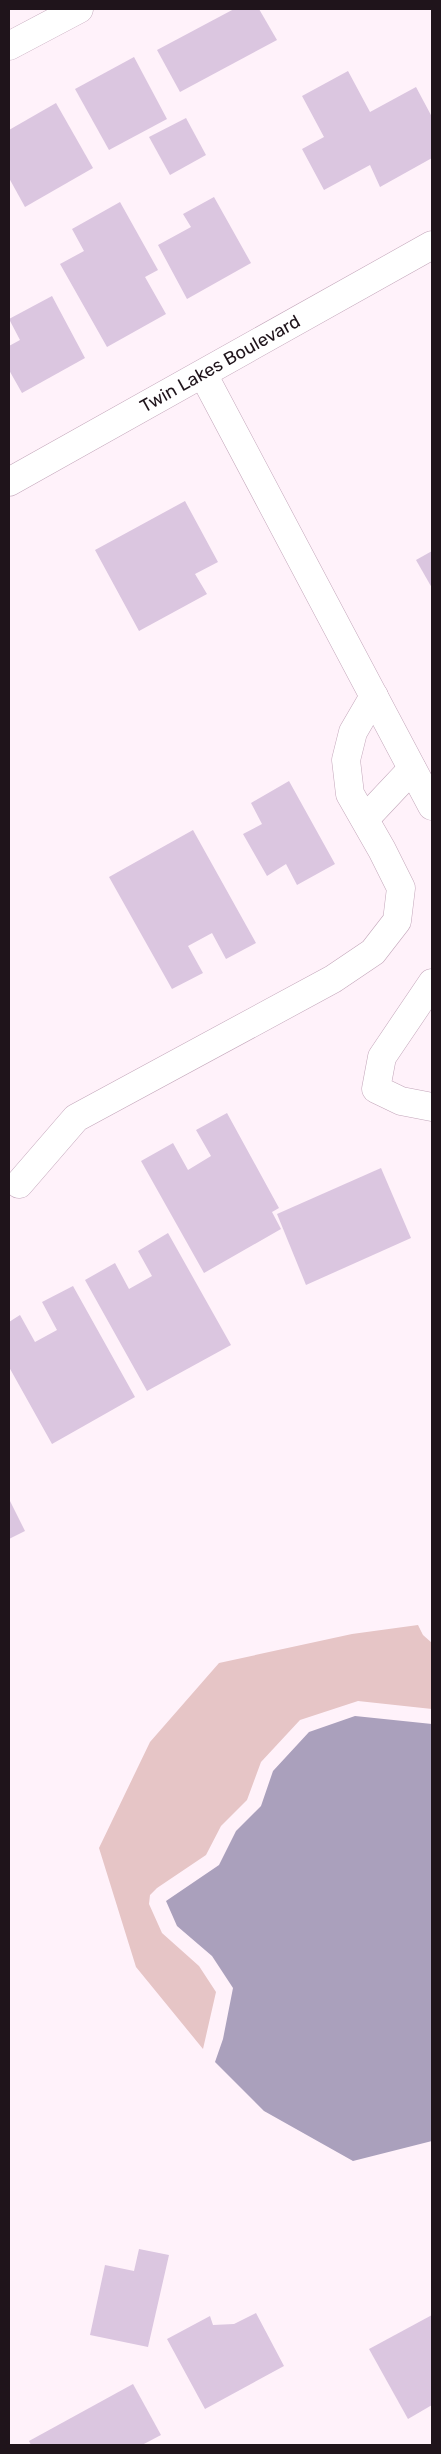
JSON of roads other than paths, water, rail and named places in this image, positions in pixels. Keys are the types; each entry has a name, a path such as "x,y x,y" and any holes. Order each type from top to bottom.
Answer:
{"street":[{"path":"9,46 79,9"},
{"name":"Twin Lakes Boulevard","path":"9,481 432,245"},
{"path":"203,374 432,806"},
{"path":"19,1184 76,1118 333,979 373,952 397,921 401,888 350,794 346,760 354,732 374,696"},
{"path":"365,819 412,769"},
{"path":"432,983 382,1057 376,1089 401,1101 432,1108"}]}
